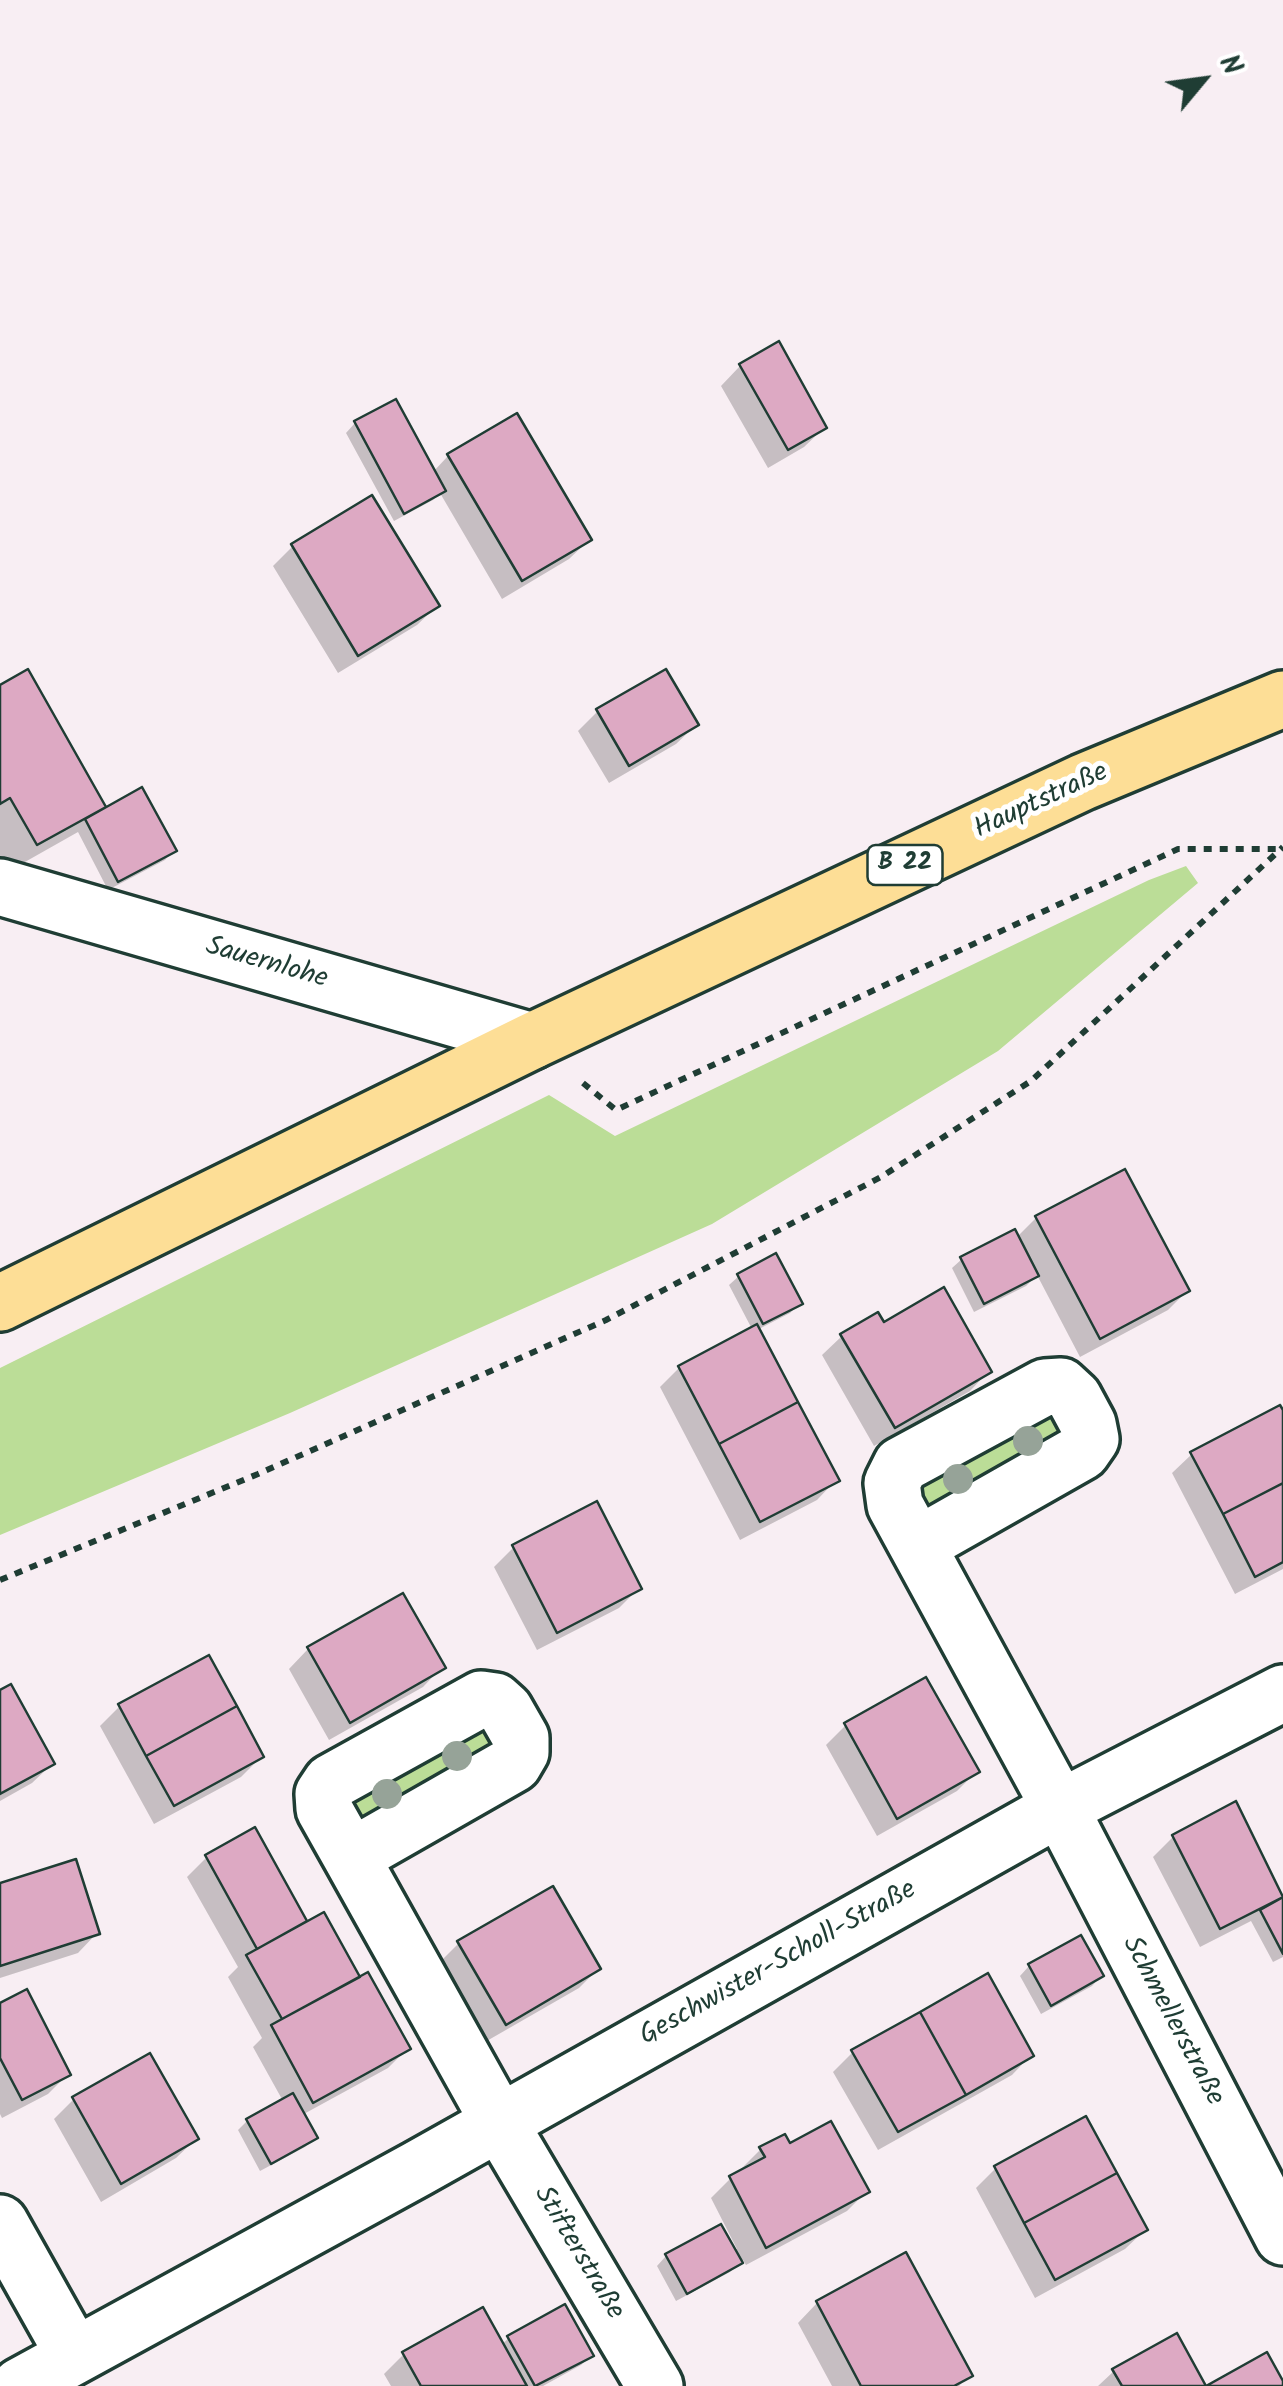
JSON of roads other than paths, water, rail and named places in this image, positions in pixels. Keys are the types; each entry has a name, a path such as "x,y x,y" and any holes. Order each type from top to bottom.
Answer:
{"main road":[{"name":"Hauptstraße","path":"532,1041 1083,782 1283,700"},
{"name":"B 22","path":"0,1303 532,1041"}],"street":[{"name":"Sauernlohe","path":"0,888 532,1041"},
{"path":"918,1545 1060,1808"},
{"name":"Geschwister-Scholl-Straße","path":"20,2386 1060,1808 1283,1693"},
{"name":"Schmellerstraße","path":"1060,1808 1283,2236"},
{"path":"351,1857 499,2122"},
{"name":"Stifterstraße","path":"499,2122 655,2386"},
{"path":"0,2223 74,2355"}]}
